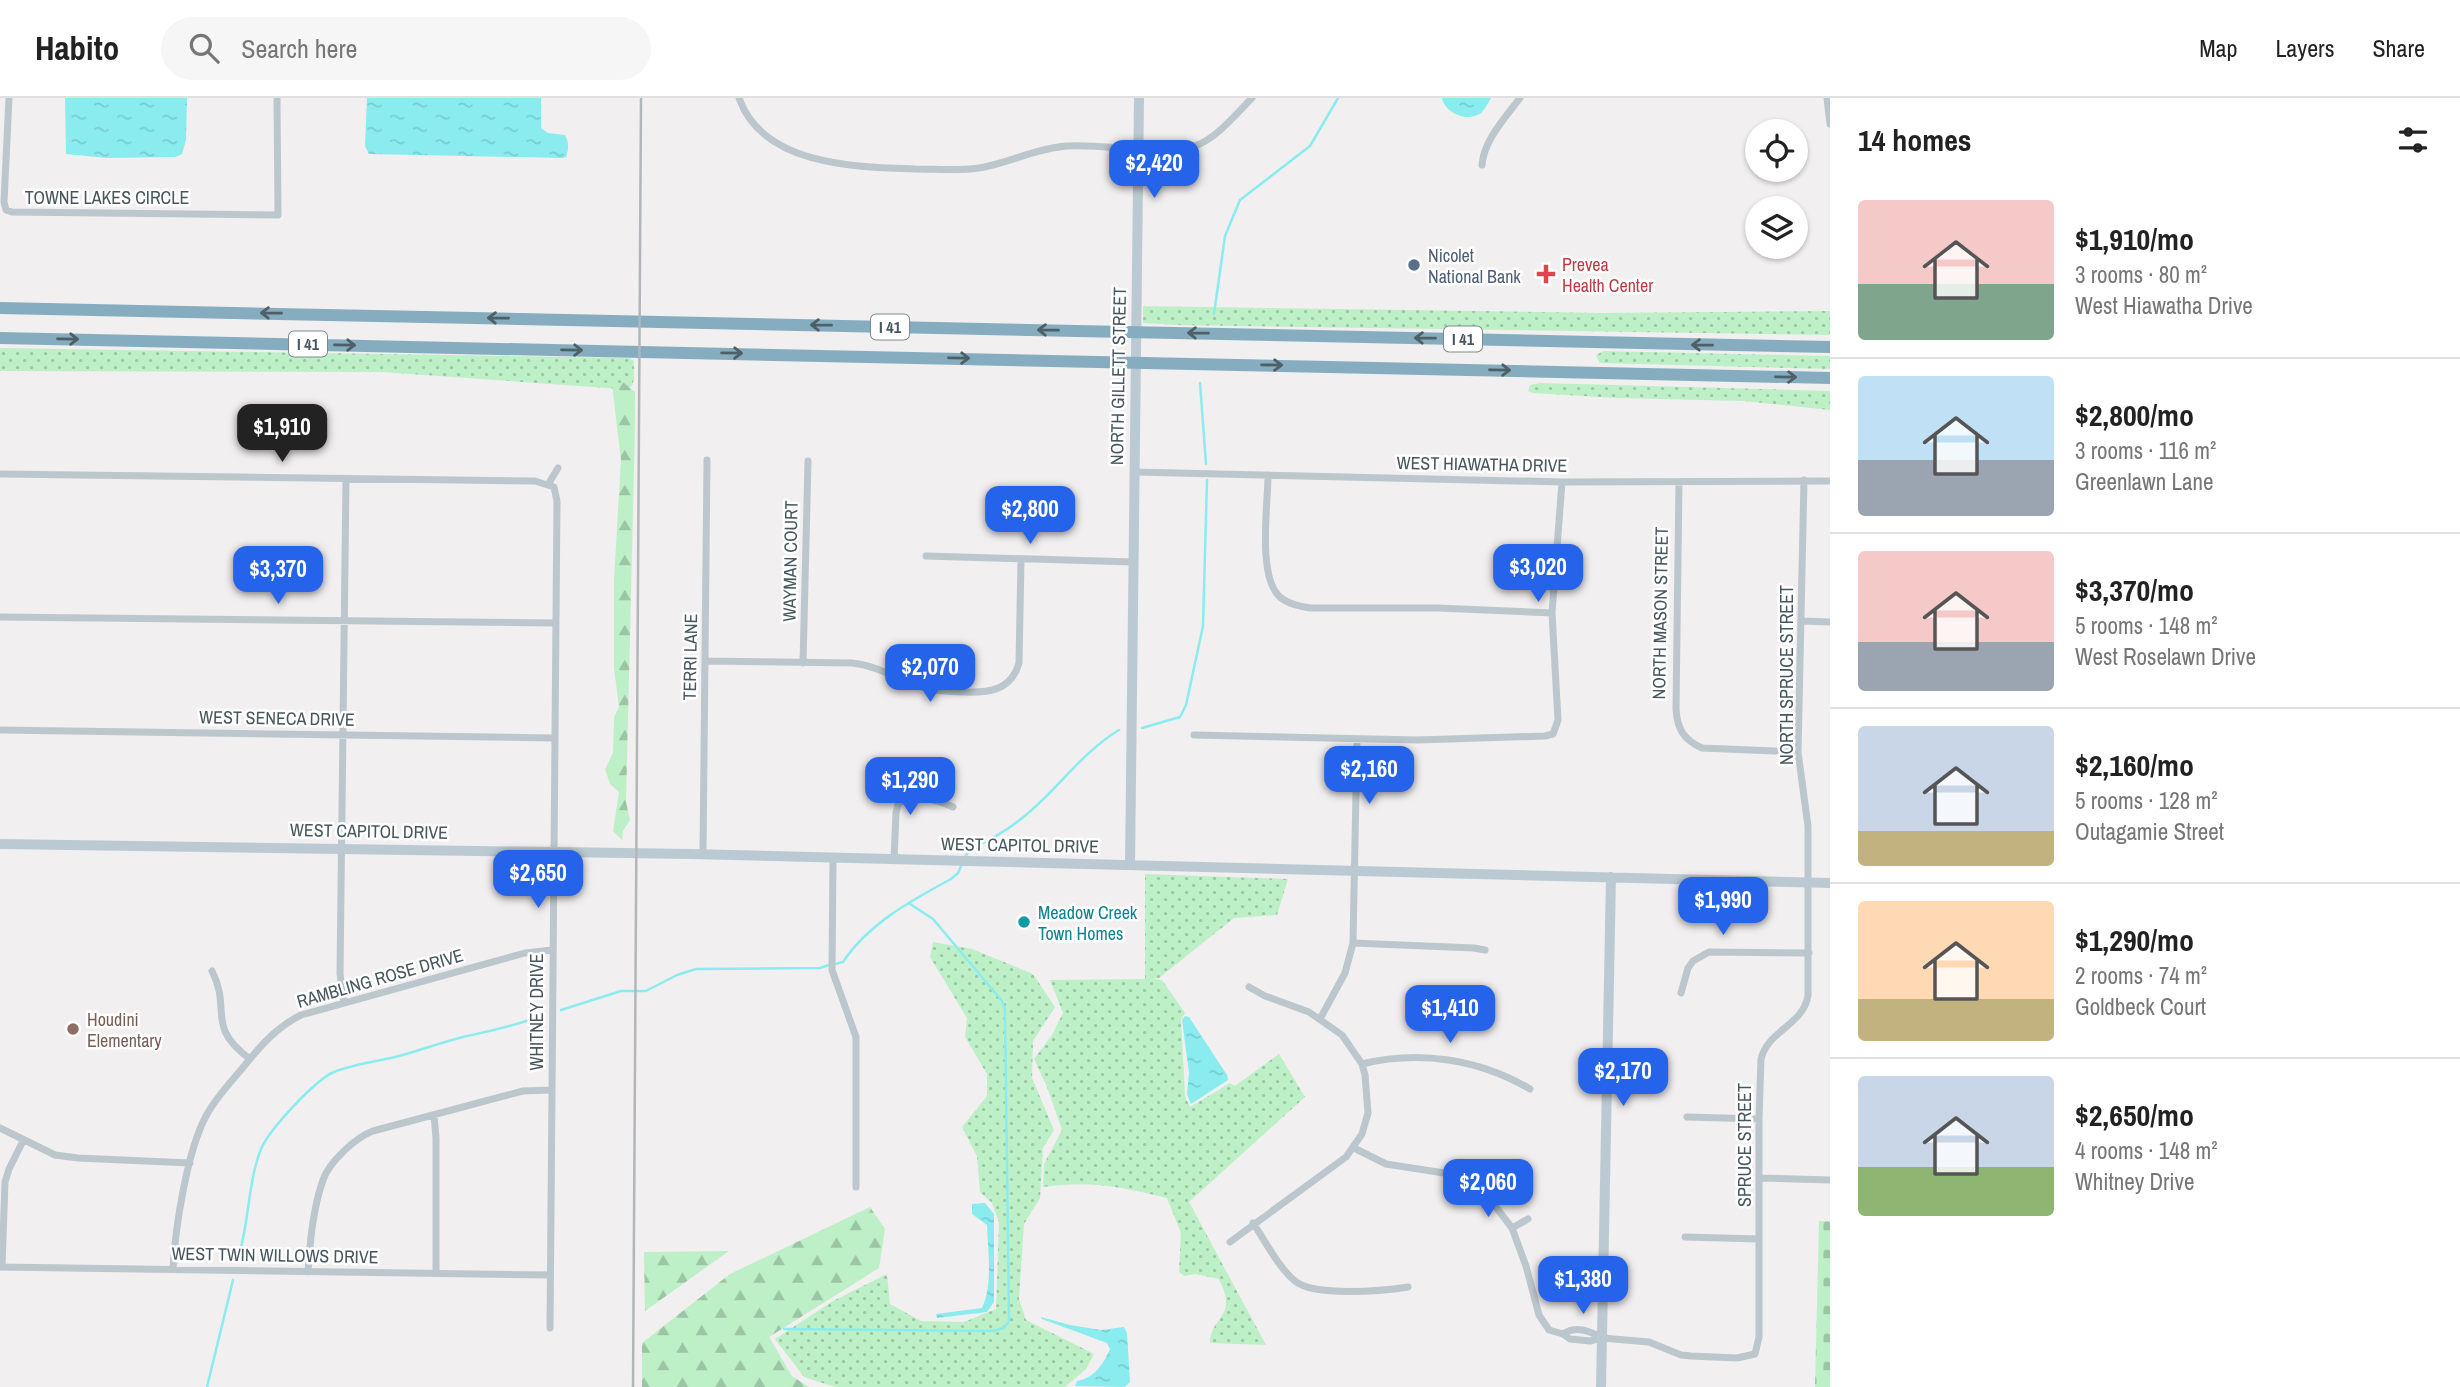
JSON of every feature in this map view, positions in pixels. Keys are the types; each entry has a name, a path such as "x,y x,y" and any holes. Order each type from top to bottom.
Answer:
{"highway":[{"name":"I 41","path":"0,307 1830,347"},
{"name":"I 41","path":"0,338 1830,378"}],"street":[{"name":"TOWNE LAKES CIRCLE","path":"9,98 4,202 6,209 12,212 278,215 277,98"},
{"path":"738,98 753,123 770,139 800,153 848,166 977,168 1065,146 1176,149 1197,145 1222,127 1252,98"},
{"name":"NORTH GILLETT STREET","path":"1129,865 1139,98"},
{"path":"1482,166 1487,146 1520,98"},
{"path":"1827,98 1830,124"},
{"name":"TERRI LANE","path":"703,854 707,460"},
{"name":"WAYMAN COURT","path":"803,663 808,461"},
{"path":"0,474 535,481 551,485 558,468"},
{"name":"WEST HIAWATHA DRIVE","path":"1134,472 1562,482 1830,481"},
{"path":"1268,475 1268,573 1275,592 1286,601 1310,608 1438,608 1552,613"},
{"path":"344,1003 340,974 346,479"},
{"name":"NORTH SPRUCE STREET","path":"1804,480 1798,752 1808,819 1809,953"},
{"path":"1194,735 1357,740 1545,736 1555,731 1558,720 1552,613 1562,482"},
{"name":"NORTH MASON STREET","path":"1679,482 1676,709 1680,729 1689,741 1711,750 1798,752"},
{"name":"WHITNEY DRIVE","path":"550,1328 557,501 551,485"},
{"path":"926,556 1133,562"},
{"path":"706,661 862,664 928,689 983,692 1002,687 1013,677 1019,663 1021,559"},
{"path":"0,617 555,623"},
{"path":"1802,621 1830,622"},
{"name":"WEST SENECA DRIVE","path":"0,730 554,738"},
{"path":"1320,1019 1345,973 1353,943 1357,740"},
{"path":"894,859 898,804 909,799 938,800 953,807"},
{"name":"WEST CAPITOL DRIVE","path":"0,844 703,854 1830,883"},
{"path":"833,858 832,970 856,1037 856,1187"},
{"path":"1601,1387 1611,877"},
{"path":"1353,943 1485,950"},
{"name":"RAMBLING ROSE DRIVE","path":"173,1269 176,1235 190,1163 206,1115 250,1059 282,1025 302,1015 344,1003 525,953 552,950"},
{"path":"1681,993 1688,968 1693,961 1709,952 1809,953"},
{"name":"SPRUCE STREET","path":"1602,1338 1649,1342 1681,1355 1737,1358 1755,1354 1759,1336 1759,1119 1763,1052 1773,1037 1798,1018 1807,1004 1809,953"},
{"path":"212,971 219,989 224,1032 240,1052 250,1059"},
{"path":"1230,1242 1335,1166 1354,1148 1362,1134 1368,1113 1362,1063 1342,1035 1309,1012 1265,996 1249,987"},
{"path":"1362,1063 1400,1056 1433,1056 1515,1080 1530,1089"},
{"path":"308,1272 322,1180 330,1166 364,1134 523,1091 551,1090"},
{"path":"434,1115 436,1273"},
{"path":"1687,1117 1759,1119"},
{"path":"0,1128 44,1152 66,1157 190,1163"},
{"path":"1,1267 5,1182 23,1141"},
{"path":"1354,1148 1385,1164 1432,1170 1459,1179 1492,1202 1512,1228 1526,1266 1539,1315 1549,1330 1563,1334 1570,1329 1589,1331 1602,1338"},
{"path":"1759,1178 1830,1180"},
{"path":"1512,1228 1528,1219"},
{"path":"1254,1223 1289,1275 1302,1286 1320,1290 1382,1291 1408,1287"},
{"path":"1685,1237 1759,1239"},
{"name":"WEST TWIN WILLOWS DRIVE","path":"1,1267 550,1275"}],"green space":[{"path":"1143,306 1604,313 1830,311 1830,335 1176,325 1143,323"},
{"path":"0,348 629,358 634,361 634,379 632,386 621,389 382,372 0,371"},
{"path":"1604,351 1830,356 1830,369 1600,363 1596,355"},
{"path":"624,383 635,392 635,428 626,802 630,820 623,831 622,840 613,831 619,792 610,784 605,769 613,753 614,717 619,707 614,668 614,580 621,460 612,385"},
{"path":"1540,383 1830,391 1830,410 1743,401 1617,398 1528,391 1530,385"},
{"path":"1145,874 1288,879 1277,915 1234,918 1159,978 1152,979 1162,980 1185,1013 1181,1020 1185,1096 1190,1107 1230,1083 1235,1086 1279,1054 1305,1097 1189,1202 1266,1345 1210,1343 1214,1327 1225,1310 1224,1292 1219,1279 1195,1274 1184,1276 1179,1272 1181,1233 1167,1198 1106,1186 1076,1184 1043,1187 1044,1164 1062,1130 1034,1059 1052,1035 1063,1013 1050,980 1145,979"},
{"path":"933,942 972,949 1033,974 1055,1007 1033,1041 1032,1078 1054,1130 1043,1148 1040,1198 1024,1224 1019,1299 1026,1320 1094,1354 1086,1369 1065,1387 835,1387 804,1377 775,1339 833,1301 887,1274 890,1304 921,1321 964,1322 996,1309 999,1222 992,1203 980,1192 977,1156 962,1127 987,1096 987,1074 965,1037 967,1018 930,957"},
{"path":"870,1207 885,1229 879,1268 769,1337 792,1376 809,1387 642,1387 642,1343 730,1274"},
{"path":"1819,1221 1830,1221 1830,1387 1815,1387"},
{"path":"729,1251 645,1311 644,1252"}],"water":[{"path":"65,98 187,98 186,140 182,154 175,157 107,158 66,154"},
{"path":"367,98 541,98 541,128 548,133 565,135 568,143 567,154 563,158 369,154 365,146"},
{"path":"1442,98 1491,98 1481,113 1463,117 1447,108"},
{"path":"1185,1016 1189,1017 1228,1080 1191,1104 1187,1094 1189,1073 1182,1020"},
{"path":"985,1203 994,1214 994,1302 987,1312 937,1318 936,1314 982,1308 989,1278 987,1225 972,1214 972,1204"},
{"path":"1041,1317 1101,1330 1124,1327 1127,1333 1130,1382 1125,1387 1075,1386 1077,1381 1097,1370 1110,1349 1107,1343"}],"waterway":[{"path":"1214,314 1225,236 1240,200 1310,146 1338,98"},
{"path":"1200,383 1206,464"},
{"path":"1142,728 1180,717 1186,705 1203,626 1207,480"},
{"path":"965,858 969,849 1012,826 1043,800 1091,751 1119,730"},
{"path":"835,964 843,962 865,936 892,914 951,879 962,864"},
{"path":"784,1329 992,1331 1004,1328 1009,1321 1005,1010 1002,1001 933,919 910,904"},
{"path":"561,1010 621,991 646,991 677,975 696,969 820,968 829,965"},
{"path":"238,1259 253,1175 261,1149 283,1118 316,1085 334,1072 540,1016"},
{"path":"207,1387 233,1280"}],"railway":[{"path":"633,1387 641,98"}],"place":[{"name":"Nicolet National Bank","path":"1414,265"},
{"name":"Prevea Health Center","path":"1546,274"},
{"name":"Meadow Creek Town Homes","path":"1024,922"},
{"name":"Houdini Elementary","path":"73,1029"}]}
